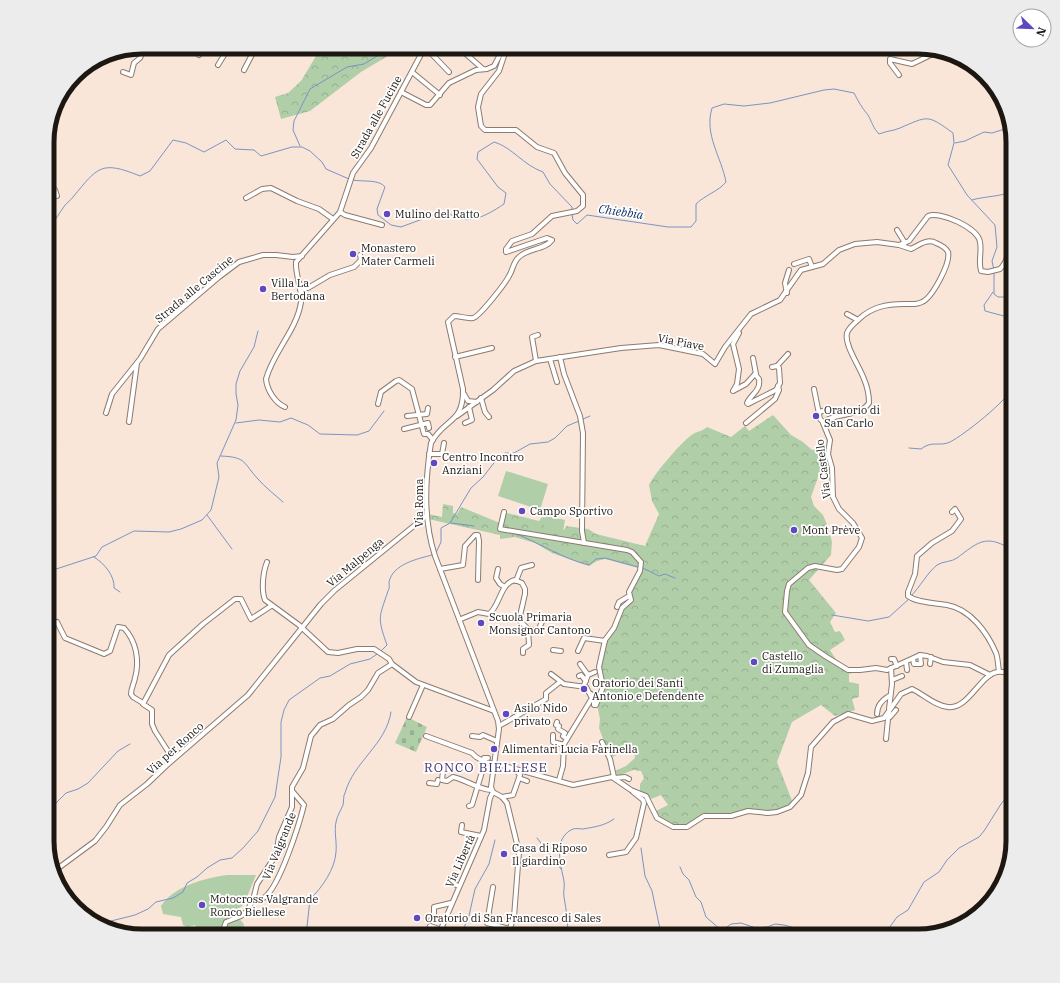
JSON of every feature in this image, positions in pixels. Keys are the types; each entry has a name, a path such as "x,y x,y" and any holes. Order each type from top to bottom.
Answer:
{"street":[{"path":"123,72 131,75 134,63 140,58 142,54"},
{"path":"218,65 225,54"},
{"path":"244,70 252,54"},
{"name":"Strada alle Fucine","path":"340,212 351,177 371,148 421,54"},
{"path":"432,54 449,72"},
{"path":"466,54 483,69"},
{"path":"401,92 428,105 440,95 449,84 476,70 494,66 502,54"},
{"path":"468,401 464,396 448,329 449,320 454,316 476,317 499,292 510,276 518,257 532,250 548,245 552,240 544,239 506,252 508,245 512,241 532,234 552,216 577,211 583,206 583,194 565,173 554,153 537,147 516,130 486,130 481,126 478,107 481,94 499,71 504,54"},
{"path":"899,75 890,63 890,59 912,64 930,55"},
{"path":"412,72 440,95"},
{"path":"246,198 262,189 271,188 297,201 320,209 333,219"},
{"path":"54,189 57,196"},
{"path":"285,407 280,405 273,396 267,386 266,379 301,303 300,284 295,263 340,212 345,215 382,225"},
{"path":"899,245 905,243 914,236 923,221 928,216 942,216 965,226 976,234 980,242 981,269 983,271 1002,268 1006,257"},
{"path":"897,230 905,243"},
{"path":"824,422 859,411 866,407 869,402 864,378 848,340 847,334 858,320 874,308 892,304 922,303 933,293 948,259 948,253 945,248 929,241 911,249 899,245"},
{"name":"Via Piave","path":"458,416 514,371 536,362 550,359 621,348 659,345 703,354 715,364 724,347 752,314 780,300 787,293 801,270 823,264 839,250 855,244 877,242 899,245"},
{"name":"Strada alle Cascine","path":"106,413 112,394 137,363 158,329 235,264 263,255 276,255 293,258 302,256"},
{"path":"300,284 303,288 308,288 330,275 354,267 361,260 360,255"},
{"path":"794,264 809,259 812,267"},
{"path":"787,293 785,283 789,270"},
{"path":"847,314 858,320"},
{"path":"740,329 733,344 739,369 737,384 733,391 746,384 756,374"},
{"path":"536,362 532,337 538,335"},
{"path":"455,357 492,348"},
{"path":"746,423 775,399 780,383 779,371 774,367 788,354"},
{"path":"560,357 564,374 580,416 583,433 582,531 584,543"},
{"path":"753,358 756,374 760,384 747,403 748,404 769,394 778,386"},
{"path":"550,359 557,382"},
{"path":"128,422 137,363"},
{"path":"378,404 381,392 399,380 412,389 424,434 428,434 434,438"},
{"path":"434,438 458,416 462,403 463,389"},
{"name":"Via Castello","path":"814,389 820,419 824,422 830,440 828,454 832,468 833,497 839,509 852,523 862,538 859,547 842,569 837,570 815,566 808,568 789,584 785,612 810,645 848,670 891,668"},
{"path":"481,398 485,412 489,417"},
{"path":"462,403 468,401 477,402"},
{"path":"462,403 470,407 472,420 465,423"},
{"path":"407,416 427,414 428,408"},
{"path":"819,412 830,409"},
{"path":"404,429 422,426 428,423 434,438"},
{"name":"Via Roma","path":"434,438 430,454 426,516 428,534 440,569 461,619 499,726 492,791"},
{"path":"430,454 442,454 444,443"},
{"path":"952,512 955,509 961,519 952,531 936,540 917,556 915,574 908,592 910,597 950,606 974,620 997,654 999,671"},
{"path":"504,512 500,529 629,550 637,556 642,564 640,571 629,594 619,602 617,607"},
{"name":"Via Malpenga","path":"302,629 335,590 426,516"},
{"path":"440,569 463,565 465,546 475,535 478,535 478,580"},
{"path":"267,562 264,570 264,596 271,606 302,629 328,652 338,653 368,649 380,652 408,678 422,685 494,711"},
{"path":"516,580 521,568 532,566"},
{"path":"498,569 496,575 497,581 505,587"},
{"path":"461,619 478,612 489,614 505,587 511,581 516,580 522,583 525,589 519,620 528,630 529,645 523,649 523,652"},
{"path":"579,676 581,675 594,698 594,705 596,705 603,687 599,668 605,641 614,628 622,608 631,600 629,594"},
{"path":"143,703 169,656 235,598 239,598 251,619 271,606"},
{"path":"528,630 538,631 544,617"},
{"path":"57,622 65,638 104,654 110,651 118,627 124,628 133,641 136,652 136,673 131,694 152,710 152,724 173,759"},
{"name":"Via per Ronco","path":"58,868 95,841 120,805 147,784 173,759 248,695 302,629"},
{"path":"578,651 584,638 605,641"},
{"path":"553,650 561,651"},
{"path":"888,713 892,680 891,668 920,655 931,657 943,662 970,665 990,676"},
{"path":"913,659 914,664 921,664 920,655"},
{"path":"930,664 931,657"},
{"path":"891,659 894,659 897,666"},
{"path":"906,662 907,670"},
{"path":"253,900 257,884 276,855 278,837 292,807 292,787 302,772 309,741 313,733 320,725 333,719 368,690 378,673 392,664"},
{"path":"580,664 588,675"},
{"path":"631,790 646,796 654,813 661,821 678,828 687,826 704,816 731,816 748,811 768,813 777,812 794,803 801,794 806,779 811,747 833,722 848,714 872,721 884,718 901,694 912,689 944,706 954,707 962,703 990,676 999,671 1006,672"},
{"path":"585,683 588,675 595,672"},
{"path":"551,674 560,682 585,683"},
{"path":"892,680 902,676"},
{"path":"499,726 546,699 546,693 560,682"},
{"path":"410,717 422,685"},
{"path":"558,780 563,766 564,745 576,722 592,701 591,694"},
{"path":"877,714 877,707 889,696"},
{"path":"886,739 888,718 894,702"},
{"path":"888,718 896,710"},
{"path":"557,722 556,725 559,726 558,729 564,733 563,736 567,739"},
{"path":"472,736 480,737 483,735 497,741"},
{"path":"553,735 553,742 564,745"},
{"path":"426,736 472,753 484,762 514,768 573,785 606,777 625,777 629,779"},
{"path":"602,742 610,759 614,778 631,790 644,803 636,838 626,852 609,855"},
{"path":"469,806 472,805 484,762"},
{"path":"502,797 513,795 520,778 520,775 514,768"},
{"path":"429,783 436,784 440,780 443,771"},
{"path":"440,780 447,781 454,777 492,791 502,797 508,806 519,852 514,917 510,929 487,923 493,888"},
{"path":"520,778 527,781"},
{"name":"Via Libertà","path":"442,929 451,903 481,836 492,791"},
{"name":"Via Valgrande","path":"223,929 224,924 241,916 253,900 262,899 266,896 276,883 297,829 304,806 293,792"},
{"path":"462,825 461,832 481,836"},
{"path":"450,879 451,883 459,886"},
{"path":"430,921 434,918 434,907 451,903"},
{"path":"429,929 430,926 439,929"}],"green space":[{"path":"317,54 391,54 361,72 310,111 281,119 275,97 288,93 301,81"},
{"path":"773,415 791,435 803,442 812,450 821,448 824,460 811,497 814,506 823,515 828,527 832,542 831,555 809,580 836,613 830,622 835,632 840,631 845,640 830,650 837,661 855,672 849,674 849,682 859,684 859,697 852,699 855,710 835,716 821,705 792,722 777,762 793,803 780,810 768,812 749,810 731,815 704,815 683,826 675,826 661,818 656,811 668,805 661,795 651,799 647,794 640,792 640,784 644,778 641,771 633,770 618,776 615,771 626,766 635,758 634,751 624,752 612,757 608,752 599,728 600,719 597,705 604,687 600,667 606,641 623,608 630,603 630,593 642,569 605,559 597,561 589,566 552,553 535,543 515,537 500,539 500,535 428,519 428,514 442,517 443,504 453,506 453,513 457,514 461,507 500,523 503,512 539,521 542,517 551,519 553,526 564,530 566,526 588,529 596,534 645,546 659,514 652,501 649,485 662,466 688,437 707,427 731,437 745,426 749,431"},
{"path":"506,471 548,484 540,510 498,496"},
{"path":"546,516 565,520 563,532 544,528"},
{"path":"407,717 427,727 416,752 395,743"},
{"name":"Motocross Valgrande Ronco Biellese","path":"228,875 256,875 244,904 234,913 244,924 243,929 196,929 195,925 187,927 183,925 181,917 163,914 161,906 174,893 191,884 210,878"}],"waterway":[{"path":"300,146 293,130 294,121 310,89 347,67 364,64 380,54"},
{"name":"Chiebbia","path":"572,214 573,220 577,224 587,215 668,227 691,227 696,221 696,204 720,188 726,182 710,127 712,108 724,104 744,106 770,103 834,89 854,93 879,134 897,129 922,119 932,120 953,133 954,143 948,165 967,195 995,225 997,247 992,261 994,270"},
{"path":"955,143 965,141 984,132 992,133 1005,129"},
{"name":"Chiebbia","path":"54,220 65,205 95,173 101,169 117,168 140,176 150,171 173,140 186,143 204,152 226,140 235,149 254,150 261,156 292,147 302,147 310,151 322,162 326,169 349,179"},
{"name":"Chiebbia","path":"352,180 375,182 382,184 385,187 377,209 378,215 391,225 401,227 444,211 461,219 467,220 478,218 504,204 506,193 498,187 477,159 478,152 494,142 500,144 529,165 543,172 550,184 572,207 572,211"},
{"path":"972,200 1006,193"},
{"name":"Chiebbia","path":"994,273 994,294 998,297 1006,297"},
{"path":"993,292 984,305 985,311 1004,316 1006,318"},
{"path":"54,570 96,556 102,547 134,531 169,532 181,529 202,520 211,510 219,477 217,463 236,420 238,405 236,384 240,371 254,347 258,331"},
{"path":"909,448 921,449 932,444 943,444 950,442 985,417 1006,396"},
{"path":"236,423 259,420 280,422 291,418 308,425 320,434 357,435 369,431 384,411"},
{"path":"583,419 590,416"},
{"path":"435,555 441,542 441,528 450,523 471,488 483,477 497,459 505,453 514,453 530,444 548,442 555,438 567,426 579,421"},
{"path":"221,456 240,459 261,482 283,502"},
{"path":"207,515 232,549"},
{"path":"451,523 474,526"},
{"path":"514,533 570,559 589,565 596,559 605,558 638,567"},
{"path":"911,596 937,565 955,559 970,548 982,542 994,542 1006,546"},
{"path":"380,652 387,645 380,618 389,589 391,576 406,563 432,555"},
{"path":"94,557 111,574 114,588 120,592"},
{"path":"642,568 647,570"},
{"path":"647,570 659,576 665,574 675,578"},
{"path":"832,615 868,621 889,617 909,599"},
{"path":"108,922 135,915 148,909 156,902 173,898 183,892 187,883 207,868 220,860 232,858 243,848 258,831 275,797 281,757 281,722 284,710 289,700 320,678 330,676 350,664 370,659 377,654"},
{"path":"307,929 310,899 327,878 335,858 336,822 343,805 344,794 355,771 377,744 383,734 388,724 391,712"},
{"path":"54,804 66,793 78,789 88,783 118,751 130,744"},
{"path":"888,929 897,917 908,910 924,882 939,872 947,860 959,848 979,837 1006,798"},
{"path":"568,929 564,883 560,860 560,845 562,839 566,833 573,829 599,826 614,819"},
{"path":"537,838 561,869"},
{"path":"463,929 468,920 475,889 489,864 495,840"},
{"path":"641,848 645,876 652,891 660,929"},
{"path":"680,867 683,874 689,880 696,897 701,902 706,917 720,929"},
{"path":"724,929 731,924 741,923 756,928 767,927 775,924 799,929"}],"place":[{"name":"Mulino del Ratto","path":"387,214"},
{"name":"Monastero Mater Carmeli","path":"353,254"},
{"name":"Villa La Bertodana","path":"263,289"},
{"name":"Oratorio di San Carlo","path":"816,416"},
{"name":"Centro Incontro Anziani","path":"434,463"},
{"name":"Campo Sportivo","path":"522,511"},
{"name":"Mont Prève","path":"794,530"},
{"name":"Scuola Primaria Monsignor Cantono","path":"481,623"},
{"name":"Castello di Zumaglia","path":"754,662"},
{"name":"Oratorio dei Santi Antonio e Defendente","path":"584,689"},
{"name":"Asilo Nido privato","path":"506,714"},
{"name":"Alimentari Lucia Farinella","path":"494,749"},
{"name":"Casa di Riposo Il giardino","path":"504,854"},
{"name":"Motocross Valgrande Ronco Biellese","path":"202,905"},
{"name":"Oratorio di San Francesco di Sales","path":"417,918"}],"district":[{"name":"RONCO BIELLESE","path":"486,767"}]}
